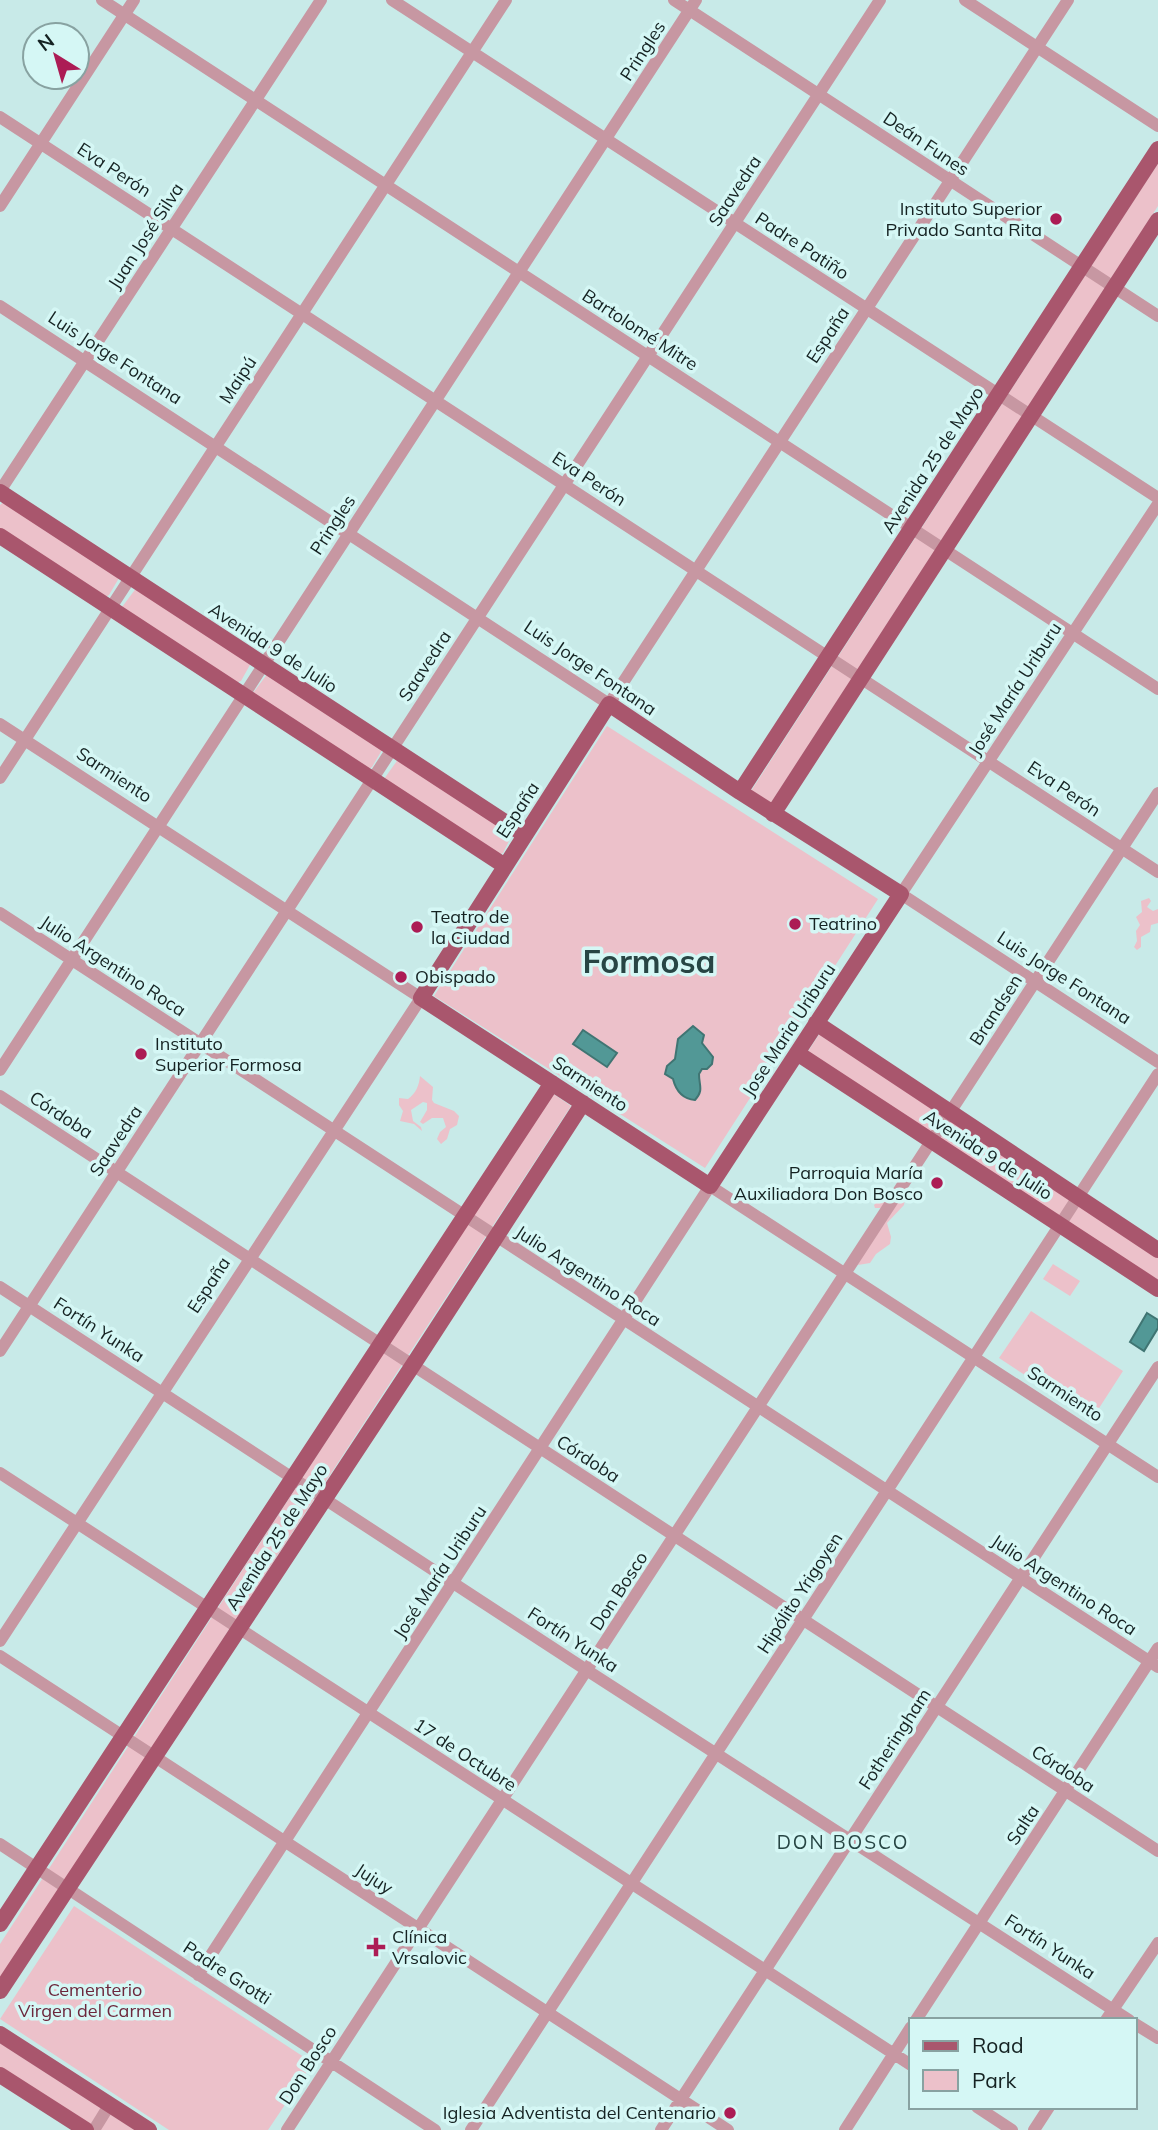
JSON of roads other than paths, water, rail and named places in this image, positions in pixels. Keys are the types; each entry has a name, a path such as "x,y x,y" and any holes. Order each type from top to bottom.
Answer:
{"main road":[{"name":"Avenida 25 de Mayo","path":"740,792 1158,149"},
{"path":"773,814 1158,220"},
{"name":"Avenida 9 de Julio","path":"0,492 525,835"},
{"path":"0,536 505,866"},
{"name":"Luis Jorge Fontana","path":"609,704 773,814 901,894"},
{"name":"España","path":"421,998 609,704"},
{"name":"Jose Maria Uriburu","path":"710,1186 901,894"},
{"name":"Sarmiento","path":"421,998 710,1186"},
{"name":"Avenida 9 de Julio","path":"816,1023 1158,1250"},
{"name":"Avenida 9 de Julio","path":"797,1053 1158,1289"},
{"name":"Avenida 25 de Mayo","path":"0,1924 552,1083"},
{"name":"Avenida 25 de Mayo","path":"0,1992 583,1103"},
{"path":"0,2034 149,2130"},
{"path":"0,2075 86,2130"}],"street":[{"name":"Bartolomé Mitre","path":"102,0 1158,689"},
{"path":"0,206 134,0"},
{"name":"Juan José Silva","path":"0,492 321,0"},
{"name":"Padre Patiño","path":"392,0 1158,501"},
{"name":"Maipú","path":"0,778 506,0"},
{"name":"Deán Funes","path":"674,0 693,5 819,93 1158,316"},
{"name":"Saavedra","path":"0,1351 880,0"},
{"path":"965,0 1158,126"},
{"name":"España","path":"609,704 1068,0"},
{"name":"Pringles","path":"0,1070 693,5"},
{"name":"Eva Perón","path":"0,117 1158,872"},
{"name":"Luis Jorge Fontana","path":"0,306 609,704"},
{"name":"José María Uriburu","path":"901,894 1158,501"},
{"name":"Sarmiento","path":"0,724 421,998"},
{"name":"Brandsen","path":"932,1141 1158,793"},
{"name":"Luis Jorge Fontana","path":"901,894 1158,1062"},
{"name":"Julio Argentino Roca","path":"0,913 1154,1664"},
{"name":"España","path":"0,1641 332,1130 421,998"},
{"name":"Hipólito Yrigoyen","path":"471,2130 1158,1074"},
{"name":"Córdoba","path":"0,1096 1158,1851"},
{"name":"Don Bosco","path":"287,2130 932,1141"},
{"name":"José María Uriburu","path":"198,1975 710,1186"},
{"name":"Sarmiento","path":"710,1186 1158,1477"},
{"name":"Fortín Yunka","path":"0,1287 588,1671 980,1922 1110,2015"},
{"name":"Fotheringham","path":"661,2130 1158,1367"},
{"name":"17 de Octubre","path":"0,1473 909,2064"},
{"name":"Salta","path":"917,2018 1066,1791 1154,1664 1158,1648"},
{"name":"Jujuy","path":"0,1656 729,2130"},
{"name":"Padre Grotti","path":"0,1844 436,2130"},
{"path":"1110,2015 1158,1943"},
{"path":"1137,2025 1158,2038"},
{"path":"845,2130 909,2030"},
{"path":"94,2130 110,2104"},
{"path":"980,2109 1012,2130"},
{"path":"1034,2130 1048,2109"}],"water":[{"path":"693,1026 704,1035 702,1043 713,1057 712,1064 707,1069 702,1069 699,1074 700,1091 695,1100 681,1094 673,1079 665,1074 667,1066 675,1059 678,1039"},
{"path":"583,1030 617,1053 607,1067 573,1044"},
{"path":"1147,1313 1158,1320 1158,1328 1144,1351 1130,1342"}],"place":[{"name":"Instituto Superior Privado Santa Rita","path":"1056,219"},
{"name":"Teatrino","path":"795,924"},
{"name":"Teatro de la Ciudad","path":"417,927"},
{"name":"Obispado","path":"401,977"},
{"name":"Instituto Superior Formosa","path":"141,1054"},
{"name":"Parroquia María Auxiliadora Don Bosco","path":"937,1183"},
{"name":"Clínica Vrsalovic","path":"376,1947"},
{"name":"Iglesia Adventista del Centenario","path":"730,2113"}],"district":[{"name":"Formosa","path":"649,962"},
{"name":"DON BOSCO","path":"843,1842"}],"park label":[{"name":"Cementerio Virgen del Carmen","path":"95,2000"}]}
